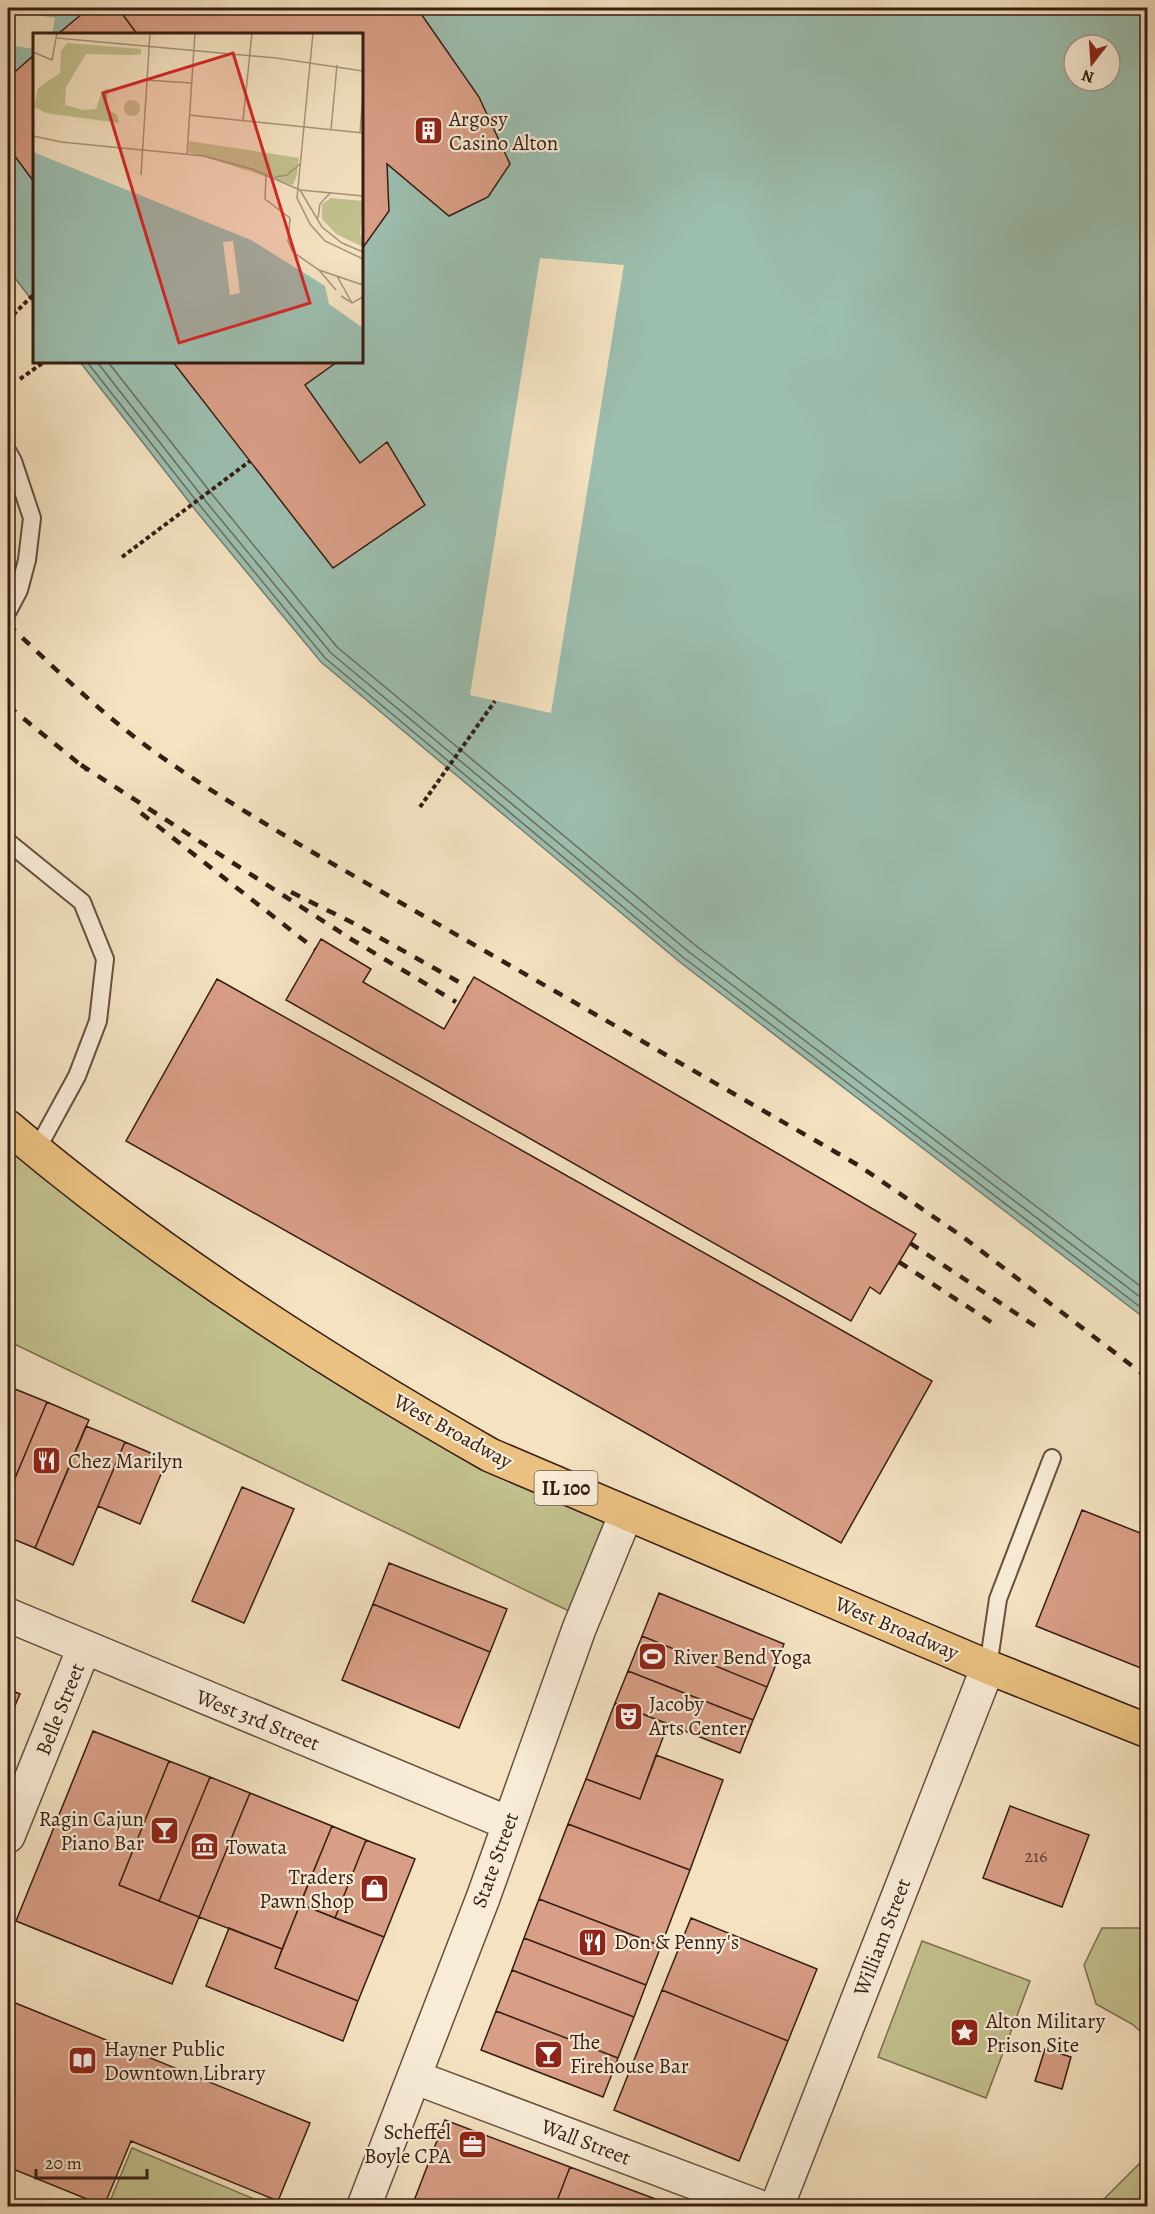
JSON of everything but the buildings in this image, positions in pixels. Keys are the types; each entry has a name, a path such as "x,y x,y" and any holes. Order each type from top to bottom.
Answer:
{"main road":[{"name":"West Broadway","path":"8,1127 140,1230 278,1326 420,1415 490,1455 988,1667 1148,1731"}],"street":[{"name":"State Street","path":"364,2206 483,1898 579,1629 626,1514"},
{"name":"West 3rd Street","path":"8,1615 508,1823"},
{"name":"Belle Street","path":"8,1836 84,1648"},
{"name":"William Street","path":"777,2206 988,1667"},
{"name":"Wall Street","path":"414,2077 757,2206"}],"lane":[{"path":"8,452 32,518 27,560 19,590 8,611"},
{"path":"8,842 82,902 105,959 98,1021 77,1076 36,1151"},
{"path":"988,1667 998,1599 1052,1458"}],"path":[{"path":"8,320 33,295"},
{"path":"21,380 43,363"},
{"path":"122,558 250,461"},
{"path":"420,807 495,701"}],"shaded area":[{"path":"8,1144 330,1372 473,1465 610,1523 575,1614 8,1341"},
{"path":"1102,1928 1147,1928 1147,2037 1132,2024 1096,2004 1084,1965"},
{"path":"922,1941 1030,1981 986,2098 878,2057"},
{"path":"132,2148 271,2206 108,2206"},
{"path":"1147,2156 1147,2206 1097,2206"}],"water":[{"path":"8,8 1147,8 1147,1320 681,963 321,662 197,512 81,363 363,363 363,33 33,33 33,302 8,269"}],"pier":[{"path":"8,10 55,18 52,33 33,33 33,49 8,45"},
{"path":"540,258 624,265 551,713 470,695"}],"railway":[{"path":"8,624 117,723 193,778 307,849 858,1165 963,1237 1148,1378"},
{"path":"8,706 87,770"},
{"path":"81,765 351,939 456,1002"},
{"path":"141,813 315,949"},
{"path":"291,892 357,925 468,987"},
{"path":"910,1243 1035,1326"},
{"path":"899,1262 994,1324"}],"place":[{"name":"Argosy Casino Alton","path":"428,131"},
{"name":"Chez Marilyn","path":"47,1461"},
{"name":"River Bend Yoga","path":"652,1657"},
{"name":"Jacoby Arts Center","path":"628,1716"},
{"name":"Ragin Cajun Piano Bar","path":"165,1831"},
{"name":"Towata","path":"205,1847"},
{"name":"Traders Pawn Shop","path":"375,1889"},
{"name":"Don & Penny's","path":"593,1942"},
{"name":"Alton Military Prison Site","path":"965,2033"},
{"name":"The Firehouse Bar","path":"549,2054"},
{"name":"Hayner Public Downtown Library","path":"83,2061"},
{"name":"Scheffel Boyle CPA","path":"472,2144"}]}
